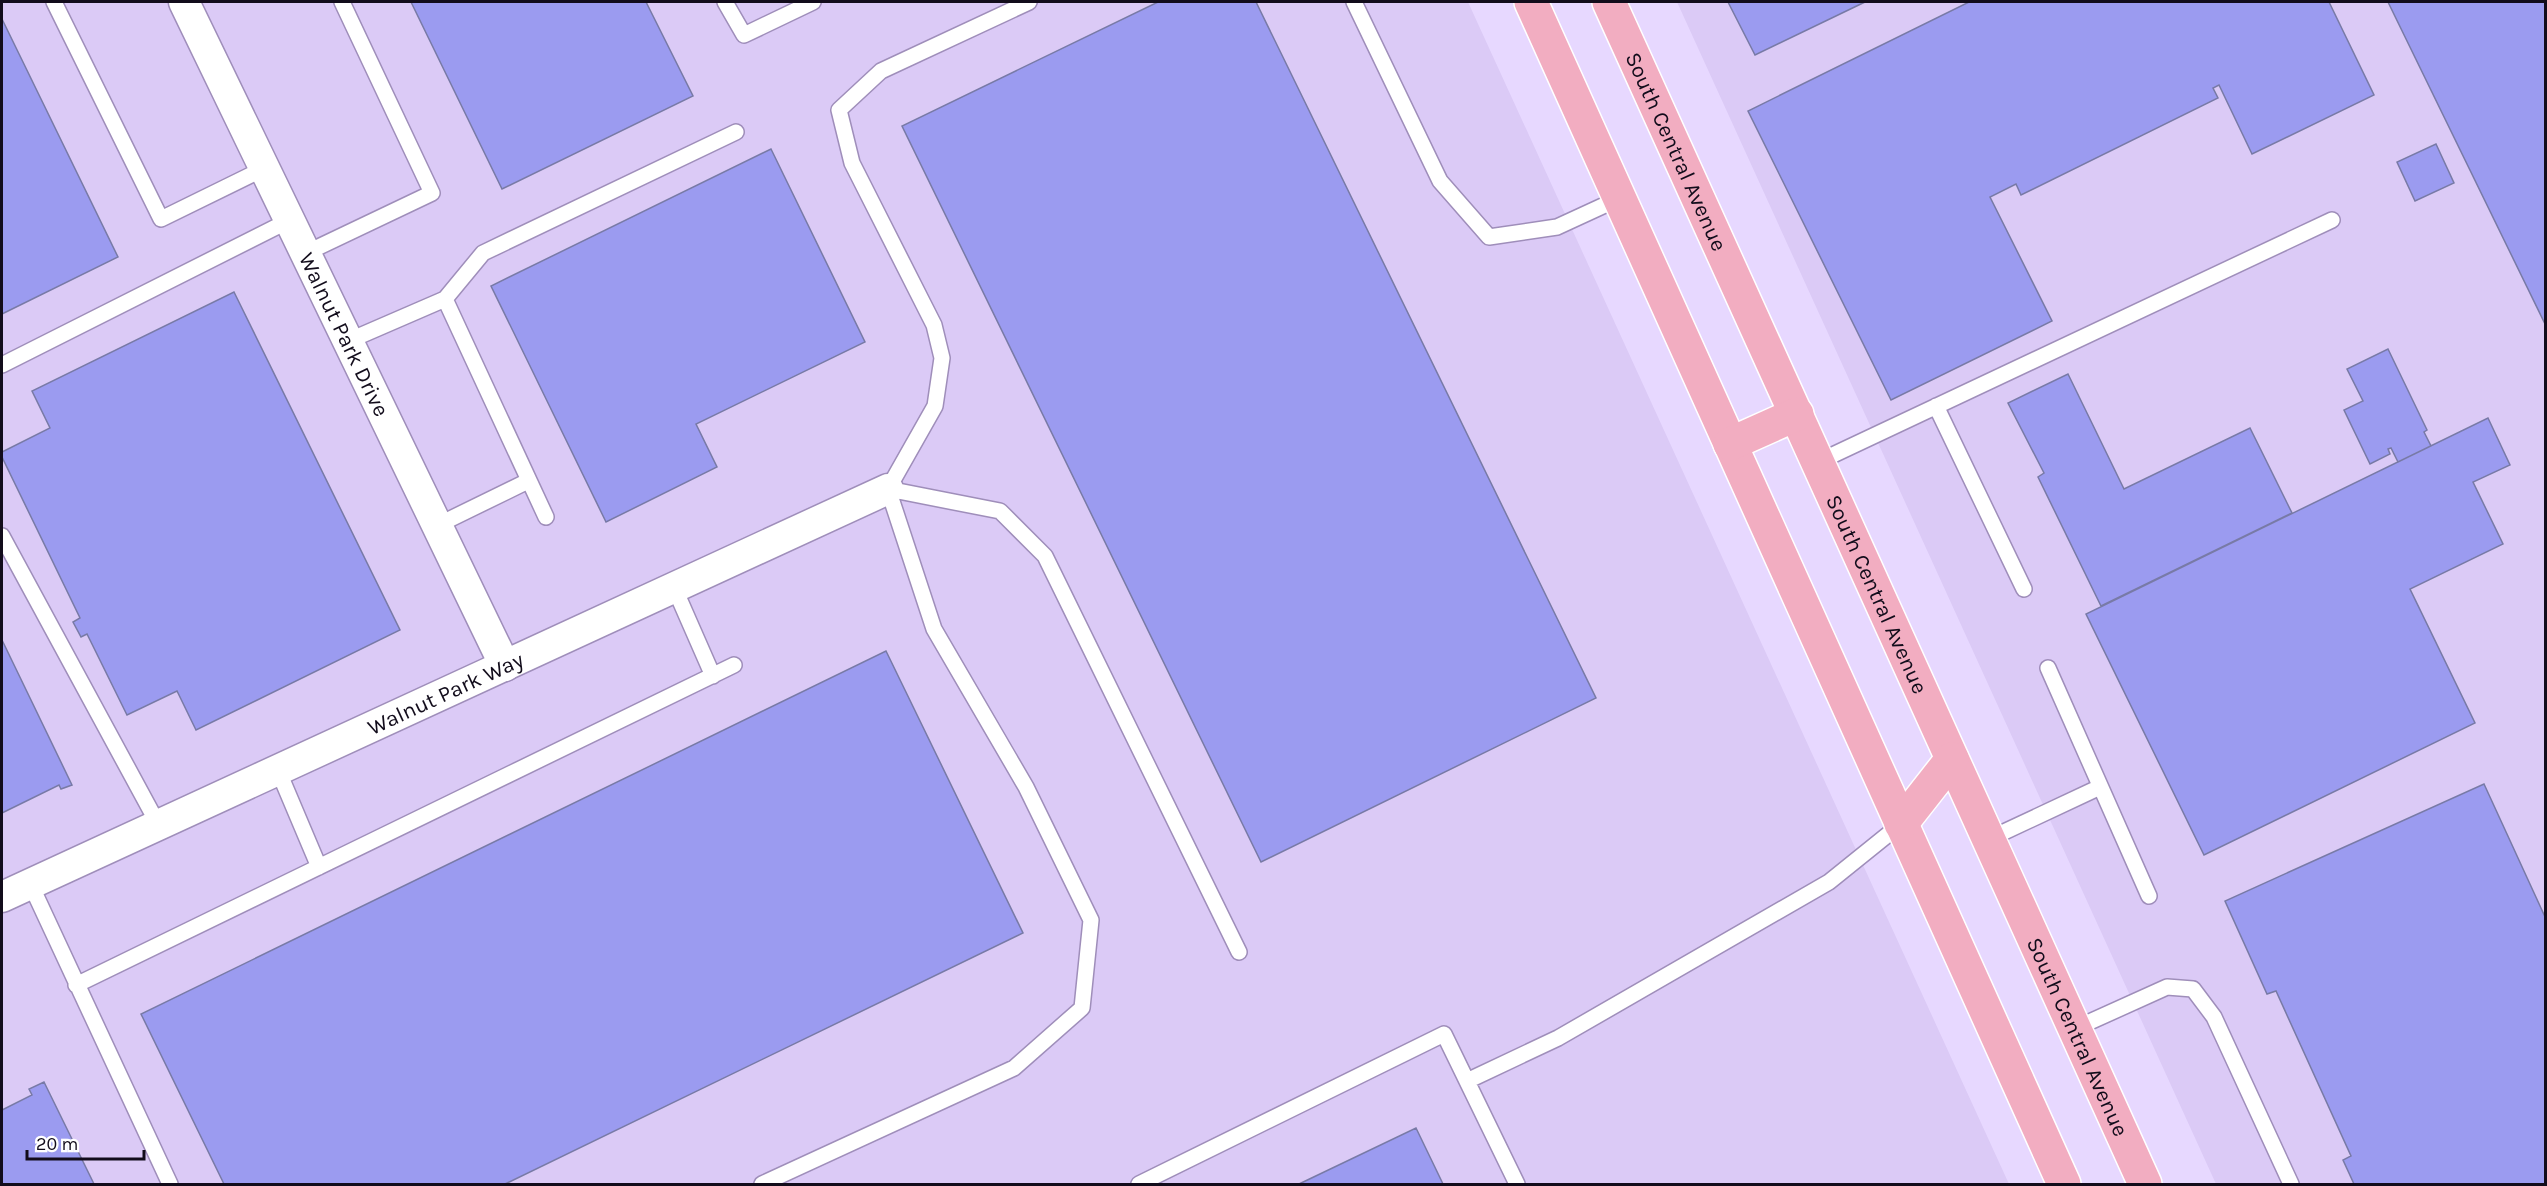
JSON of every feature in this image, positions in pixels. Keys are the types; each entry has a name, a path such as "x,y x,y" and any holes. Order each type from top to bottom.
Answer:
{"main road":[{"path":"1531,2 2064,1185"},
{"name":"South Central Avenue","path":"1609,2 2145,1185"},
{"path":"1730,444 1797,414"},
{"path":"1901,824 1952,759"}],"street":[{"name":"Walnut Park Drive","path":"184,2 505,666"},
{"name":"Walnut Park Way","path":"2,897 888,489"}],"lane":[{"path":"54,2 161,219 265,168"},
{"path":"306,253 432,193 342,2"},
{"path":"725,2 744,35 813,2"},
{"path":"762,1185 1014,1068 1082,1008 1091,920 1026,788 934,629 888,489 935,406 942,358 934,325 852,164 839,110 881,71 1029,2"},
{"path":"1354,2 1440,181 1489,237 1557,227 1620,198"},
{"path":"348,341 445,299 483,253 736,132"},
{"path":"1818,462 2332,219"},
{"path":"2,364 290,220"},
{"path":"445,299 546,518"},
{"path":"1936,406 2024,589"},
{"path":"438,525 528,481"},
{"path":"888,489 1000,511 1045,556 1239,952"},
{"path":"2,536 158,824"},
{"path":"674,587 713,676"},
{"path":"76,985 734,665"},
{"path":"2048,668 2149,897"},
{"path":"278,770 319,867"},
{"path":"1989,839 2100,787"},
{"path":"1467,1081 1558,1038 1829,882 1901,824"},
{"path":"30,884 170,1185"},
{"path":"2074,1029 2167,987 2193,989 2214,1017 2291,1185"},
{"path":"1139,1185 1444,1034 1517,1185"}],"shaded area":[{"path":"2,2 1468,2 2009,1184 2,1184"},
{"path":"1677,2 2545,2 2545,1184 2216,1184"}],"building":[{"path":"411,2 646,2 693,96 502,189"},
{"path":"1158,2 1256,2 1596,698 1261,862 902,126"},
{"path":"1728,2 1865,2 1755,55"},
{"path":"1969,2 2329,2 2374,95 2252,154 2219,85 2213,88 2218,98 2021,195 2016,184 1990,197 2052,321 1891,400 1748,111"},
{"path":"2388,2 2546,2 2546,326"},
{"path":"2,19 118,257 2,314"},
{"path":"2436,144 2454,183 2415,201 2397,162"},
{"path":"771,149 865,342 696,424 717,467 606,522 491,286"},
{"path":"234,292 400,630 196,730 177,691 127,715 87,634 81,637 73,622 80,618 2,457 2,452 50,428 32,391"},
{"path":"2388,349 2427,430 2424,432 2431,446 2398,462 2391,448 2388,449 2390,454 2370,464 2344,410 2363,401 2347,369"},
{"path":"2068,374 2124,489 2250,428 2292,513 2101,606 2038,477 2044,473 2008,403"},
{"path":"2488,418 2510,465 2473,482 2503,544 2410,589 2475,723 2204,855 2086,614"},
{"path":"2,640 72,785 61,789 59,785 2,813"},
{"path":"886,651 1023,933 505,1184 224,1184 141,1014"},
{"path":"2484,784 2546,919 2546,1184 2354,1184 2343,1160 2351,1156 2276,991 2267,994 2225,901"},
{"path":"44,1082 94,1184 2,1184 2,1110 32,1095 29,1089"},
{"path":"1416,1128 1443,1184 1299,1184"}]}
